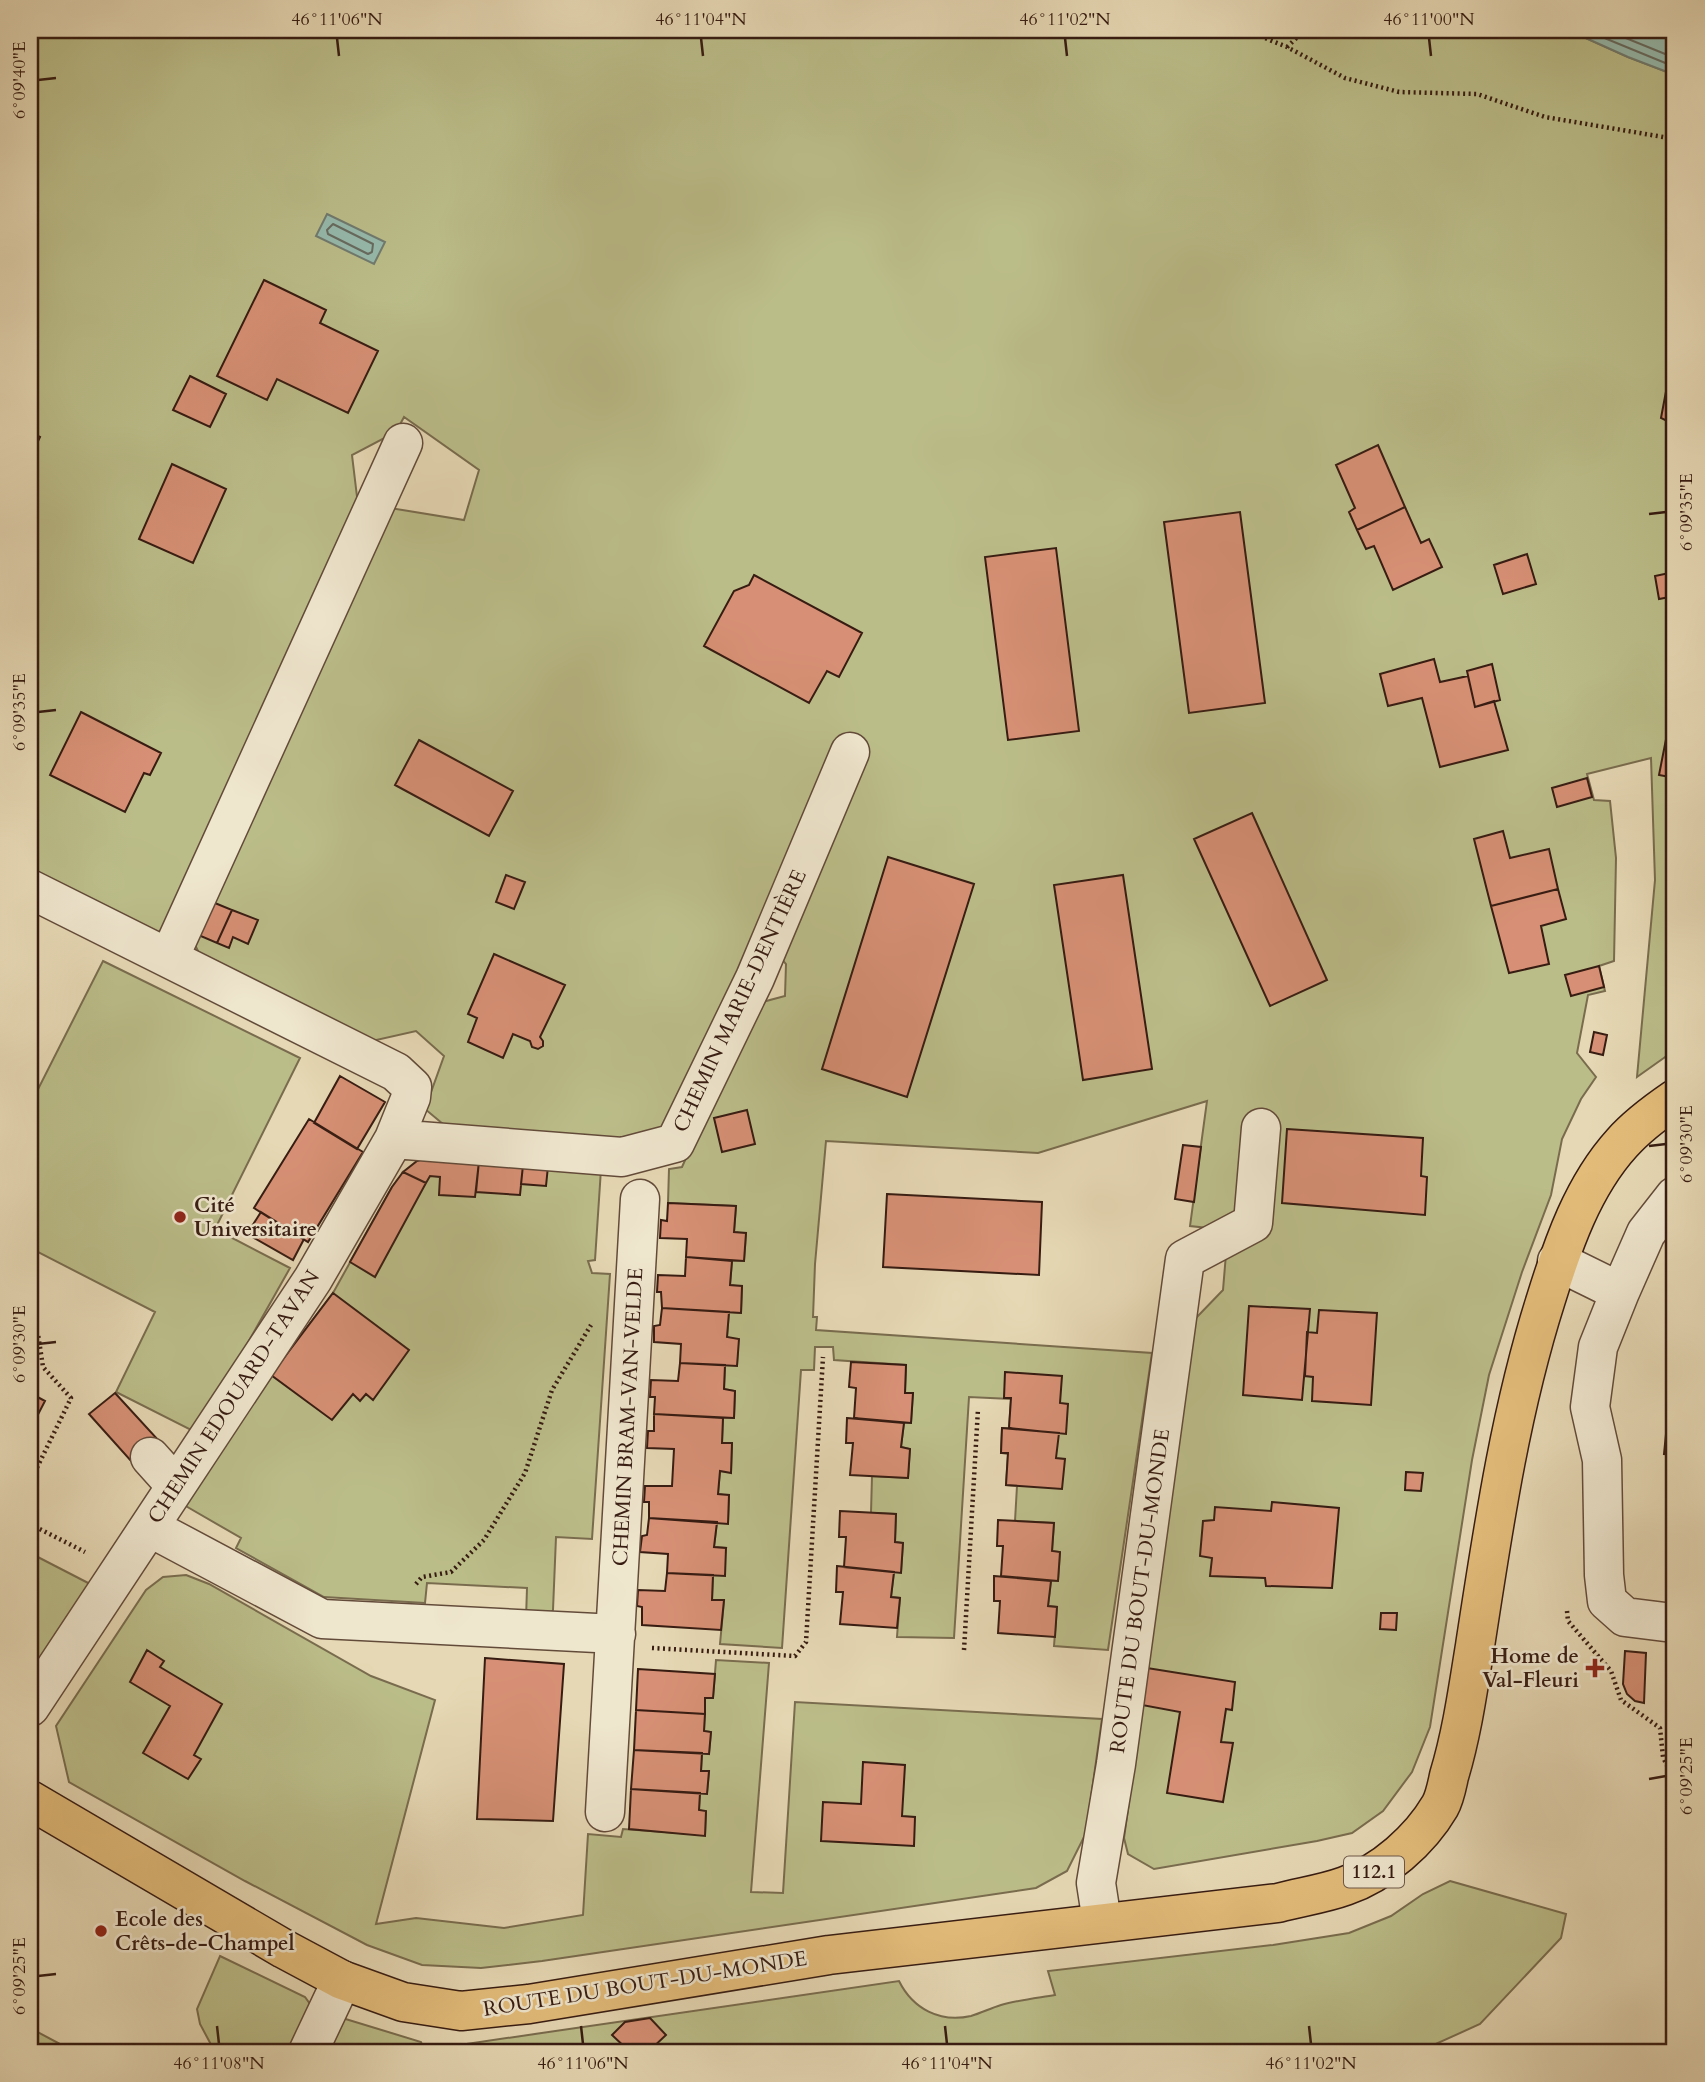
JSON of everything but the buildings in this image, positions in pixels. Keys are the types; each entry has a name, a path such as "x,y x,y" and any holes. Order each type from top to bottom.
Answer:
{"main road":[{"name":"ROUTE DU BOUT-DU-MONDE","path":"30,1800 342,1980 383,1996 428,2008 461,2011 496,2009 829,1955 1278,1903 1346,1886 1381,1868 1416,1838 1441,1804 1457,1751 1466,1705 1493,1528 1518,1393 1557,1261 1596,1179 1622,1143 1657,1111 1675,1099"}],"street":[{"path":"169,958 403,443"},
{"name":"CHEMIN MARIE-DENTIÈRE","path":"394,1139 622,1157 675,1143 755,978 850,752"},
{"name":"CHEMIN EDOUARD-TAVAN","path":"30,889 396,1073 412,1087 411,1097 394,1139 313,1279 30,1707"},
{"name":"ROUTE DU BOUT-DU-MONDE","path":"1102,1922 1096,1884 1116,1764 1185,1259 1252,1223 1261,1128"},
{"path":"1665,1622 1625,1618 1608,1601 1604,1575 1602,1460 1590,1407 1598,1347 1620,1292 1646,1233 1675,1196"},
{"name":"CHEMIN BRAM-VAN-VELDE","path":"606,1812 640,1199"},
{"path":"1557,1261 1620,1292"},
{"path":"150,1457 176,1486"},
{"path":"149,1527 322,1619 615,1640"},
{"path":"308,2052 342,1980"}],"path":[{"path":"1245,30 1287,47 1345,78 1399,92 1477,94 1545,117 1675,139"},
{"path":"1287,47 1305,30"},
{"path":"399,1623 405,1597 422,1577 452,1572 484,1539 525,1473 552,1390 590,1330 592,1320"},
{"path":"30,1322 38,1334 43,1367 71,1398 30,1482"},
{"path":"615,1640 795,1656 806,1642 823,1357"},
{"path":"964,1650 978,1409"},
{"path":"30,1524 120,1570"}],"green space":[{"path":"30,30 1568,30 1675,75 1675,1050 1637,1077 1655,880 1651,758 1587,774 1594,800 1610,801 1616,858 1614,961 1599,966 1605,991 1588,995 1577,1053 1596,1077 1581,1099 1562,1139 1551,1195 1522,1272 1489,1375 1472,1460 1430,1727 1412,1772 1383,1811 1352,1833 1154,1869 1128,1854 1124,1838 1196,1318 1223,1290 1226,1254 1208,1228 1190,1226 1207,1101 1038,1153 826,1141 815,1264 813,1317 817,1317 816,1330 1152,1353 1108,1650 1054,1646 1057,1607 1048,1606 1051,1581 1058,1581 1060,1552 1052,1551 1054,1523 1015,1521 1017,1486 1006,1485 1008,1454 1001,1453 1002,1428 1009,1428 1011,1399 969,1397 954,1638 897,1637 900,1598 891,1597 894,1572 901,1572 903,1543 895,1542 896,1514 871,1513 872,1476 908,1478 910,1449 901,1447 904,1423 911,1423 913,1393 905,1393 906,1365 834,1360 833,1347 815,1347 814,1370 801,1370 782,1648 720,1644 724,1601 712,1600 713,1575 726,1548 714,1547 717,1522 728,1523 729,1496 718,1494 720,1471 731,1472 732,1444 722,1443 723,1418 734,1418 735,1391 724,1389 725,1365 737,1365 738,1342 727,1337 729,1312 741,1313 742,1287 730,1285 732,1261 744,1261 746,1234 734,1232 736,1206 668,1203 669,1169 682,1167 755,1004 785,996 786,964 776,952 684,1109 646,1140 449,1129 425,1109 444,1056 416,1031 372,1041 200,955 192,939 378,506 464,520 479,470 404,417 396,432 352,455 358,505 164,935 30,869"},
{"path":"103,961 300,1058 215,1229 290,1268 197,1433 116,1392 155,1312 30,1248 30,1105"},
{"path":"429,1157 601,1169 595,1260 588,1261 592,1273 610,1274 592,1539 556,1537 553,1610 547,1619 526,1619 527,1588 427,1583 425,1603 324,1597 236,1548 241,1538 184,1505 271,1375 333,1293 392,1187 408,1169"},
{"path":"30,1553 94,1586 30,1683"},
{"path":"186,1575 209,1584 371,1676 435,1700 376,1924 416,1918 504,1928 583,1915 588,1834 621,1837 623,1829 705,1835 706,1812 699,1810 700,1793 707,1793 709,1772 701,1771 702,1753 709,1754 711,1732 704,1731 705,1698 713,1698 716,1660 769,1663 751,1892 783,1893 795,1702 1102,1719 1086,1833 1067,1871 1036,1888 542,1961 481,1968 422,1965 367,1945 245,1881 69,1782 56,1726 146,1590 163,1577"},
{"path":"1450,1881 1566,1914 1561,1938 1480,2024 1418,2052 469,2052 466,2044 899,1981 912,1999 929,2012 960,2018 1007,2003 1055,1995 1048,1971 1273,1945 1349,1933 1391,1916 1423,1894"},
{"path":"220,1956 305,1997 310,2004 292,2052 215,2052 200,2024 197,2009"},
{"path":"339,2017 421,2042 425,2052 322,2052"},
{"path":"30,2028 75,2052 30,2052"}],"water":[{"path":"1568,30 1675,30 1675,75 1628,57"},
{"path":"327,214 385,242 374,264 316,236"}],"place":[{"name":"Cité Universitaire","path":"180,1217"},
{"name":"Home de Val-Fleuri","path":"1595,1668"},
{"name":"Ecole des Crêts-de-Champel","path":"101,1931"}]}
